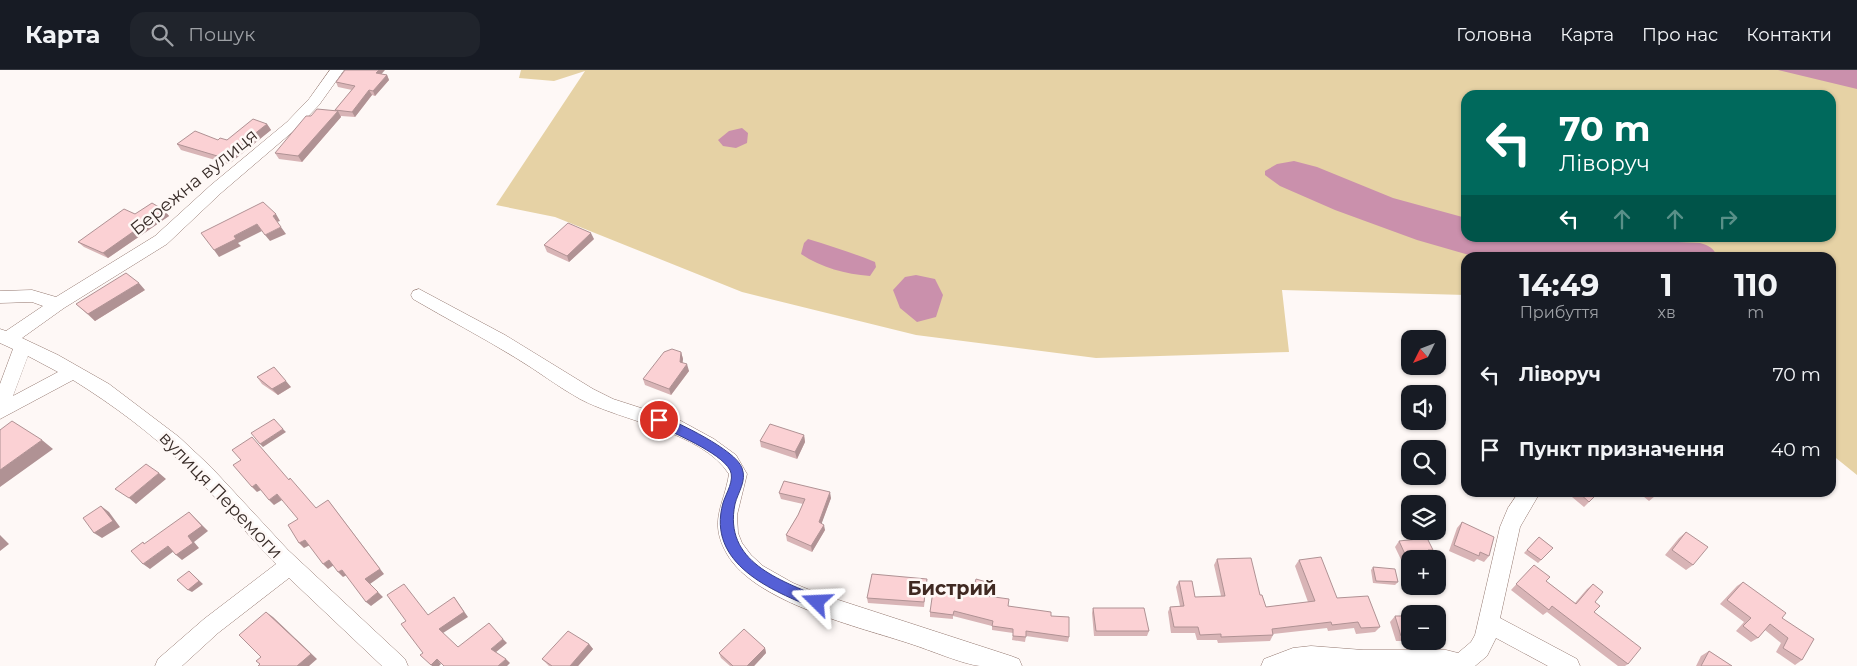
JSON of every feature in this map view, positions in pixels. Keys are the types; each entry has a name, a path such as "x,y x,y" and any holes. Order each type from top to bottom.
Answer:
{"street":[{"name":"Бережна вулиця","path":"10,340 58,304 161,240 218,187 292,125 314,102 337,70"},
{"path":"419,295 526,356 548,372 580,390 605,403 675,427 726,457 736,468 738,474 727,515 731,542 740,557 760,575 793,594 1011,666"},
{"path":"0,297 32,296 58,304"},
{"path":"0,410 10,340"},
{"name":"вулиця Перемоги","path":"10,340 72,372 125,405 169,438 216,484 290,565 397,666"},
{"path":"0,410 72,372"},
{"path":"1272,666 1293,658 1311,656 1363,660 1446,660 1460,665 1479,649 1490,624 1510,527 1515,514 1527,497"},
{"path":"166,666 211,626 290,565"},
{"path":"1490,624 1569,666"}],"shaded area":[{"path":"521,70 1782,70 1857,88 1857,475 1836,458 1836,252 1461,252 1461,295 1282,290 1289,352 1096,358 916,335 742,292 555,217 496,205 585,71 554,81 519,78"},
{"path":"1778,70 1857,70 1857,89"},
{"path":"742,128 748,133 747,143 736,148 723,146 718,140 729,131"},
{"path":"1294,161 1317,167 1393,198 1461,217 1461,242 1678,242 1700,243 1715,252 1461,253 1417,240 1335,210 1280,186 1265,175 1265,171 1277,164"},
{"path":"808,239 875,262 876,267 870,276 852,274 825,267 801,254 804,243"},
{"path":"916,275 935,279 943,295 936,317 917,322 900,308 893,290 905,277"}],"building":[{"path":"345,70 379,70 376,73 387,75 373,91 369,90 352,112 335,110 355,86 336,82"},
{"path":"317,109 338,111 298,156 275,153 306,116 311,116"},
{"path":"253,119 267,124 224,158 177,144 195,131 218,140 220,138 227,140"},
{"path":"263,202 276,214 273,216 281,227 265,235 257,224 234,236 236,239 214,250 201,233"},
{"path":"152,203 164,210 103,253 78,242 124,209 135,214"},
{"path":"568,223 591,233 567,256 544,245"},
{"path":"126,273 139,283 88,314 76,304"},
{"path":"672,349 681,352 680,362 687,364 669,389 643,379 664,352"},
{"path":"274,367 286,381 272,389 257,377"},
{"path":"274,419 283,429 260,444 251,433"},
{"path":"12,421 42,440 0,470 0,430"},
{"path":"770,424 804,435 795,452 760,441"},
{"path":"252,437 316,508 328,500 380,569 365,579 378,592 366,602 342,570 338,572 329,560 323,564 305,540 299,543 288,525 298,519 277,494 269,500 256,484 252,487 233,465 241,460 232,450"},
{"path":"146,464 159,473 129,498 115,489"},
{"path":"784,481 830,492 819,522 824,525 811,546 786,535 805,499 779,493"},
{"path":"1584,497 1594,497 1589,502"},
{"path":"101,506 113,521 94,533 83,518"},
{"path":"189,512 202,526 188,536 193,543 176,555 168,546 143,564 131,551 143,542 144,544"},
{"path":"1462,522 1494,537 1489,556 1480,552 1479,556 1454,545"},
{"path":"1686,532 1708,547 1693,565 1672,550"},
{"path":"1539,537 1553,548 1541,560 1527,550"},
{"path":"1428,540 1433,550 1403,550 1399,541"},
{"path":"1321,557 1337,598 1368,596 1380,627 1361,628 1358,622 1332,625 1331,622 1272,629 1273,635 1221,637 1221,634 1200,635 1198,627 1174,627 1170,607 1184,606 1179,581 1192,581 1195,597 1225,596 1217,559 1251,558 1260,595 1262,595 1266,607 1315,601 1299,560"},
{"path":"1534,565 1550,577 1546,581 1576,604 1593,584 1603,592 1595,602 1600,606 1594,612 1641,648 1628,664 1552,606 1549,610 1516,584"},
{"path":"1373,567 1395,569 1398,582 1376,581"},
{"path":"189,571 199,581 188,590 177,580"},
{"path":"872,574 927,579 924,602 867,598"},
{"path":"976,579 990,583 987,596 1009,599 1008,606 1051,612 1051,616 1069,617 1069,637 1026,631 1026,637 1013,636 1013,629 992,626 993,621 954,611 953,615 930,612 933,591 972,595"},
{"path":"1743,582 1786,613 1782,618 1814,639 1802,660 1783,648 1788,638 1770,624 1758,638 1743,626 1751,618 1727,600"},
{"path":"404,584 428,615 454,597 464,612 439,629 458,647 489,623 503,639 491,649 506,659 498,666 444,666 437,659 431,665 420,655 423,653 401,624 406,621 387,595"},
{"path":"1093,608 1144,608 1149,631 1096,631"},
{"path":"266,612 311,654 297,666 258,666 260,664 256,661 261,657 239,635"},
{"path":"1395,616 1401,616 1401,636"},
{"path":"744,629 765,648 747,666 733,666 719,653"},
{"path":"568,631 589,644 570,666 552,666 542,659"},
{"path":"1709,651 1732,666 1701,666"}],"district":[{"name":"Бистрий","path":"952,588"}],"route":[{"path":"659,420 698,439 726,457 736,468 738,480 729,504 727,524 731,542 740,557 773,584 793,594 817,602"}]}
